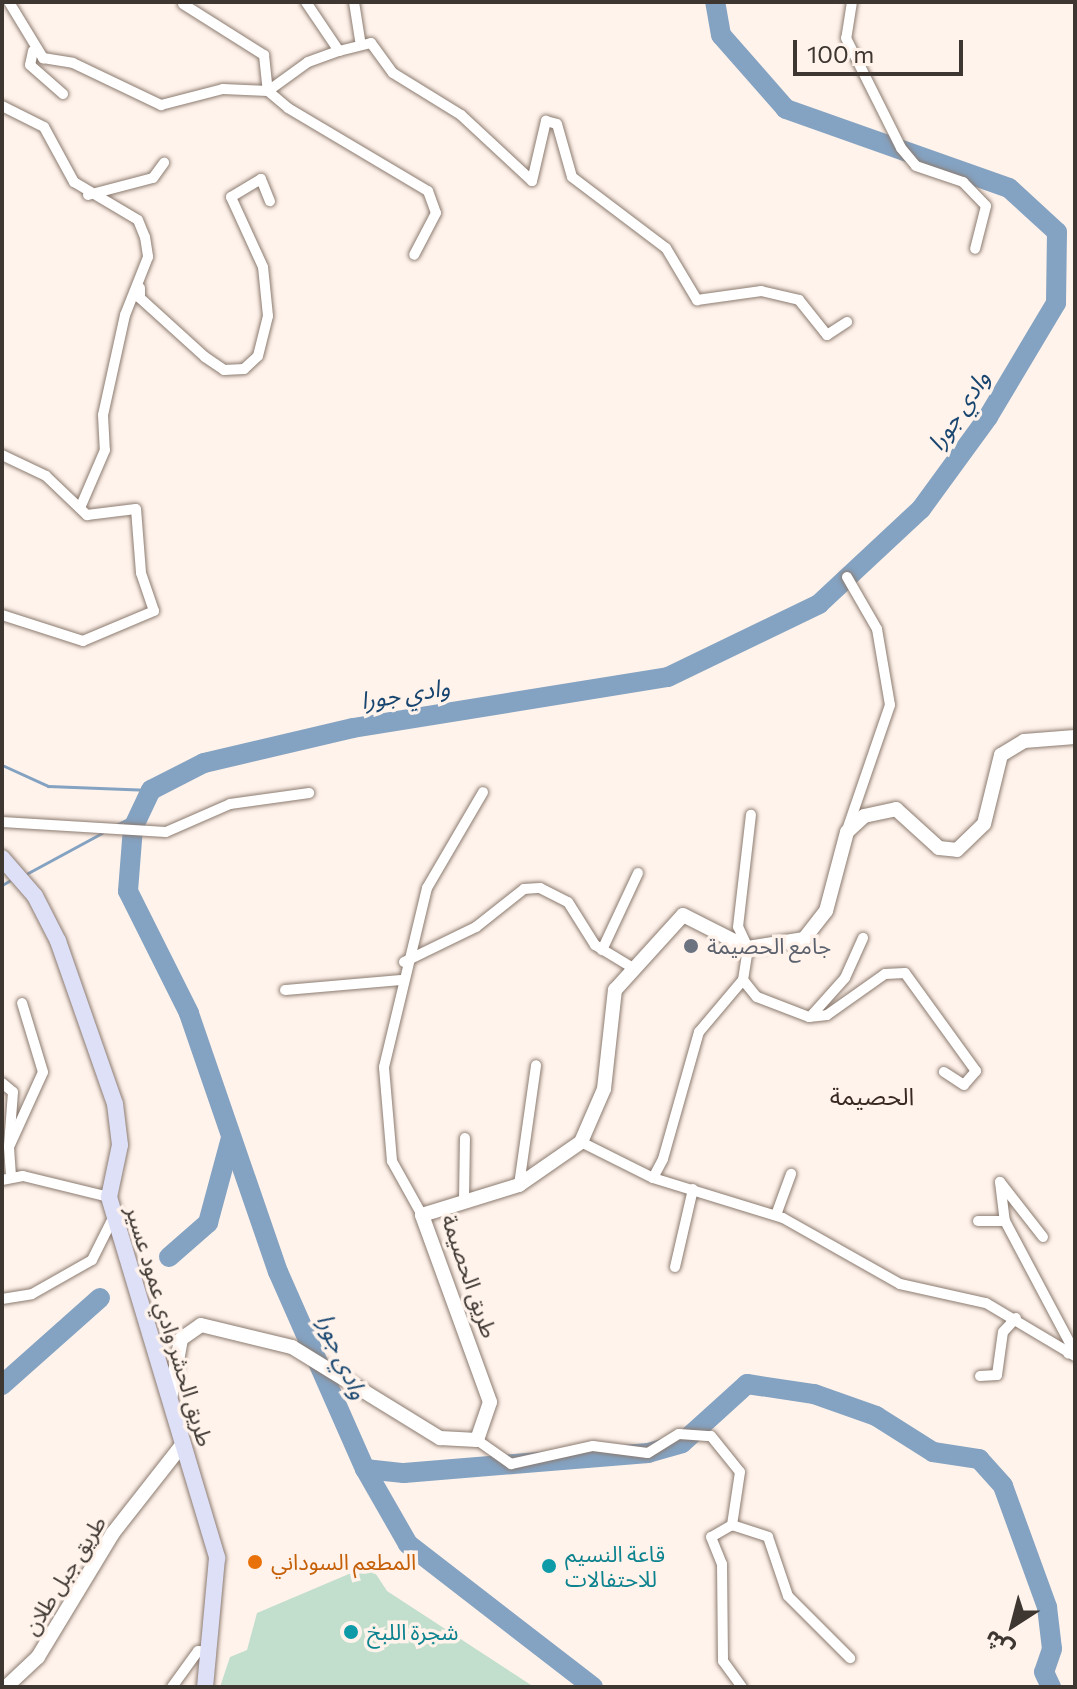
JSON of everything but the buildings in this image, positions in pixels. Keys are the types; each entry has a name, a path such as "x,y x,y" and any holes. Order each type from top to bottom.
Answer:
{"main road":[{"name":"طريق الحشر وادي عمود عسير","path":"2,858 35,896 58,941 115,1104 120,1145 109,1197 217,1558 205,1687"}],"street":[{"path":"9,2 33,51 30,65 63,94"},
{"path":"306,2 339,51"},
{"path":"354,2 360,41 434,105 461,115 532,181 546,121 557,124 572,177 666,248 697,300 761,291 799,300 827,335 847,322"},
{"path":"852,2 846,38 901,148 916,166 963,182 986,206 975,249"},
{"path":"183,4 264,55 268,91"},
{"path":"268,91 308,62 360,41"},
{"path":"33,51 152,103 223,89 268,91 428,191 436,213 414,255"},
{"path":"2,106 44,127 55,156 87,195 138,220 148,257 112,370 105,450 80,508"},
{"path":"87,195 153,178 164,163"},
{"path":"140,282 140,298 205,357 224,370 244,369 258,356 268,316 263,267 231,197 261,179 270,201"},
{"path":"2,455 46,476 80,508 104,518 136,509 141,573 154,611 83,641 2,615"},
{"path":"847,577 877,629 890,705 815,932 748,948 683,915 615,990 604,1089 581,1142 653,1178 776,1215 900,1284 963,1296 1016,1318 1072,1355"},
{"path":"847,832 877,808 896,809 939,848 957,850 984,824 1001,755 1024,741 1075,737"},
{"path":"422,1215 399,1181 384,1120 384,1067 404,962 427,888 483,792"},
{"path":"2,822 166,832 230,804 309,793"},
{"path":"653,1178 699,1032 743,980 748,948 738,927 751,815"},
{"path":"602,950 638,873"},
{"path":"404,962 476,927 524,889 540,888 568,902 583,932 602,950 633,968"},
{"path":"809,1017 845,978 863,938"},
{"path":"743,980 757,997 809,1017 827,1015 885,974 905,973 976,1071 964,1085 944,1072"},
{"path":"285,990 402,980"},
{"path":"9,1147 43,1072 22,1003"},
{"path":"519,1185 536,1065"},
{"path":"2,1083 13,1092 6,1178 109,1197"},
{"path":"464,1200 465,1138"},
{"name":"طريق الحصيمة","path":"477,1440 490,1402 422,1215 519,1185 581,1142"},
{"path":"776,1215 791,1174"},
{"path":"1043,1237 1000,1182 1005,1221 1071,1345 1072,1355"},
{"path":"675,1267 693,1189"},
{"path":"2,1299 32,1294 92,1260 114,1216"},
{"path":"978,1221 1005,1221"},
{"path":"980,1376 997,1375 1003,1332 1016,1318"},
{"path":"170,1399 186,1331 201,1325 271,1339 353,1379 440,1438 477,1440 511,1464 593,1446 648,1453 679,1434 701,1432 740,1472 732,1525"},
{"name":"طريق جبل طلان","path":"6,1687 38,1657 113,1533 182,1445"},
{"path":"742,1687 723,1661 722,1564 711,1537 732,1525 768,1537 788,1596 850,1658"},
{"path":"172,1687 198,1651 209,1652"}],"green space":[{"name":"شجرة اللبخ","path":"370,1565 387,1591 534,1687 220,1687 230,1657 247,1650 257,1613"}],"waterway":[{"name":"وادي جورا","path":"593,1687 408,1544 365,1469 278,1272 189,1013 128,891 133,828 151,790 204,763 353,728 668,677 819,604 921,509 988,417 1056,303 1057,232 1009,188 786,109 721,35 715,2"},
{"path":"2,765 48,786 151,790"},
{"path":"116,825 141,812"},
{"path":"28,873 102,833"},
{"path":"2,885 9,881"},
{"path":"169,1257 208,1223 231,1138"},
{"path":"2,1385 100,1298"},
{"path":"365,1469 404,1473 648,1453 682,1443 747,1384 814,1394 876,1416 933,1452 979,1459 1003,1486 1047,1607 1052,1649 1044,1672 1051,1687"}],"place":[{"name":"جامع الحصيمة","path":"691,946"},
{"name":"المطعم السوداني","path":"255,1562"},
{"name":"قاعة النسيم للاحتفالات","path":"549,1566"},
{"name":"شجرة اللبخ","path":"351,1632"}],"district":[{"name":"الحصيمة","path":"872,1096"}]}
